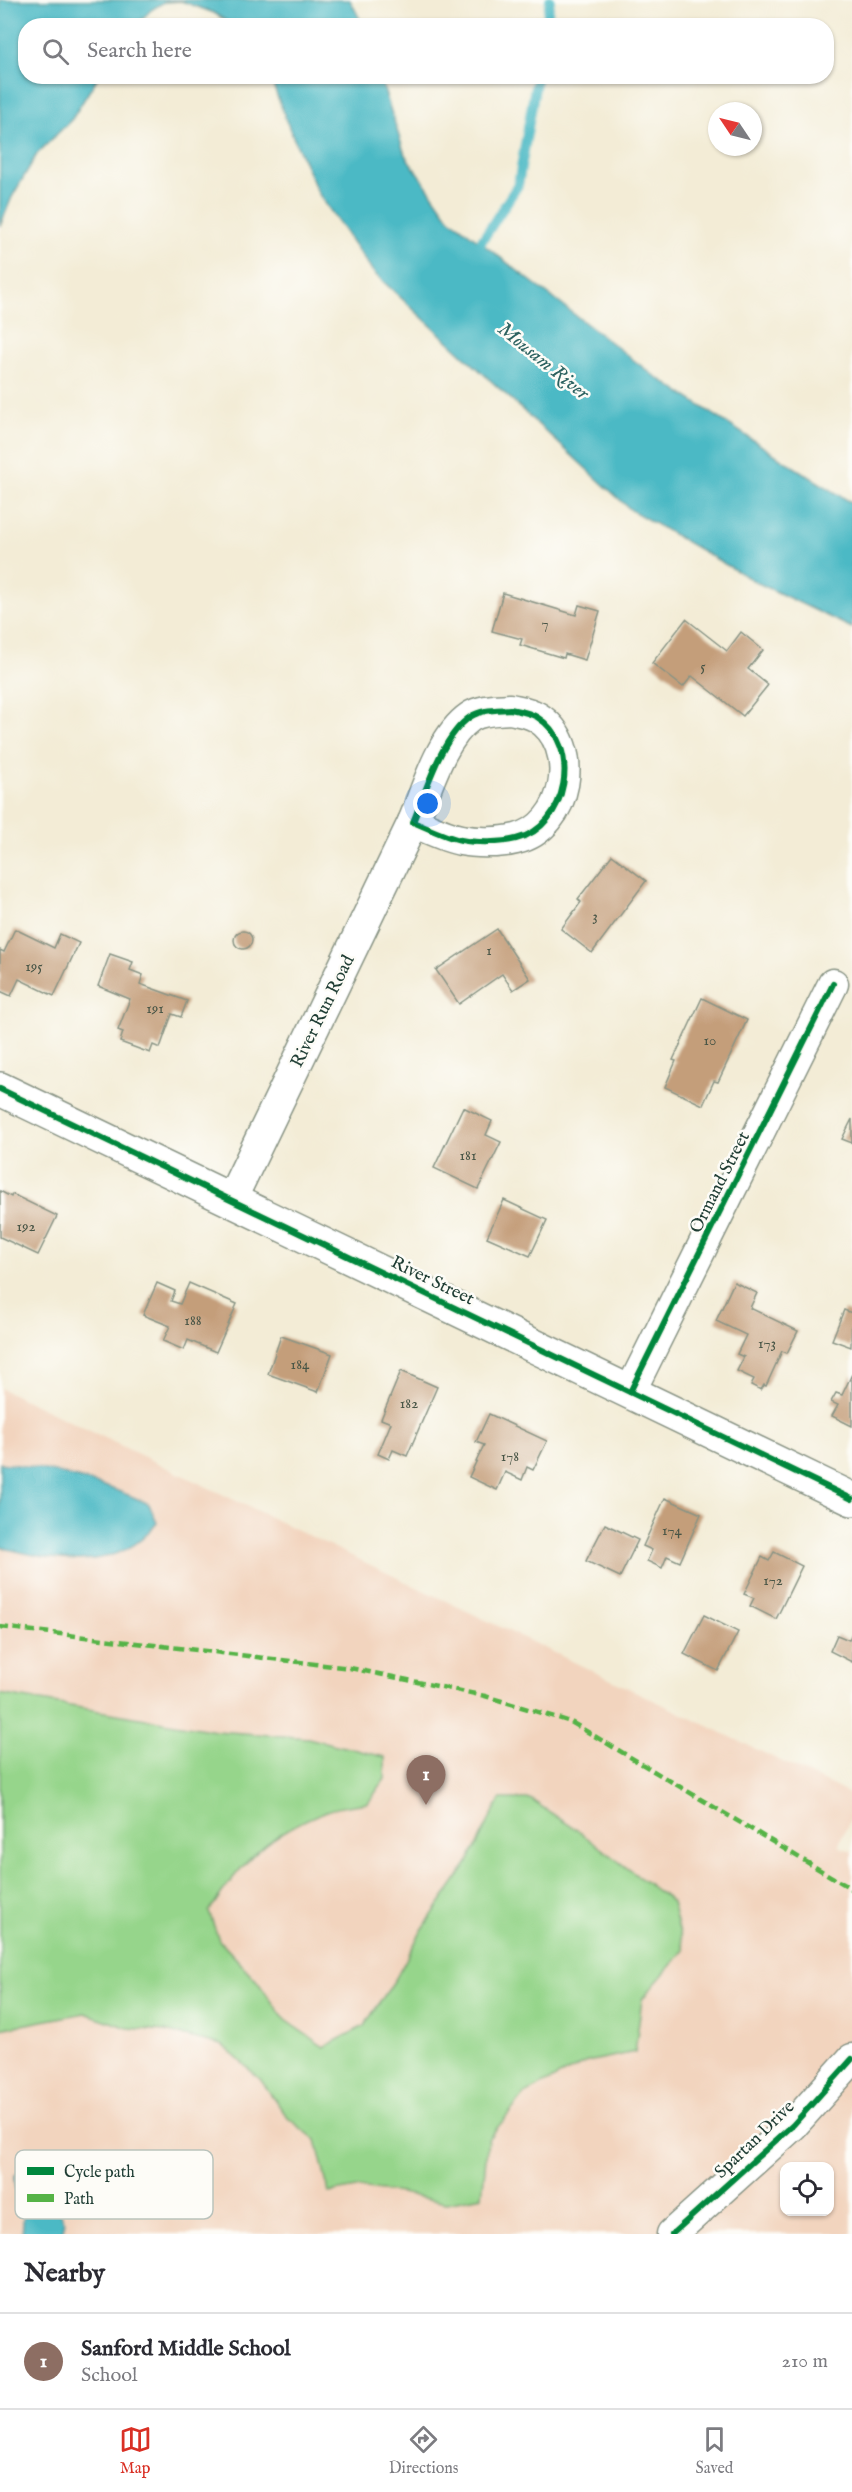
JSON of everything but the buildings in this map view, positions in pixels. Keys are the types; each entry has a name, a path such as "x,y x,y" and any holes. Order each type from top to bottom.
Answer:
{"street":[{"name":"River Run Road","path":"231,1200 413,822 442,753 454,733 470,717 483,711 510,709 536,717 548,727 563,757 566,772 563,791 545,822 531,833 517,839 461,840 413,822"},
{"name":"Ormand Street","path":"630,1392 833,984"},
{"name":"River Street","path":"0,1089 852,1499"},
{"name":"Spartan Drive","path":"672,2234 793,2125 852,2059"}],"shaded area":[{"path":"0,1388 852,1795 852,1815 838,1846 852,1851 852,2234 0,2234"}],"green space":[{"path":"0,1694 216,1731 308,1738 385,1757 385,1779 368,1803 327,1811 307,1819 273,1839 245,1864 209,1912 219,1940 257,1981 285,2020 324,2047 364,2026 396,1978 422,1930 467,1864 500,1799 530,1799 577,1830 672,1902 684,1950 642,1999 635,2052 587,2062 526,2093 488,2139 482,2196 446,2203 401,2193 357,2188 329,2193 316,2140 288,2118 260,2079 222,2045 165,2031 128,2028 85,2013 0,2029"}],"water":[{"path":"0,0 350,0 359,18 222,18 181,1 164,2 143,18 18,18 18,84 94,84 72,119 37,154 12,197 0,226"},
{"name":"Mousam River","path":"273,84 382,84 405,155 449,218 653,375 852,503 852,628 756,582 631,510 374,273 318,193"},
{"path":"0,1463 56,1472 96,1483 149,1504 157,1523 141,1540 124,1551 104,1557 84,1560 63,1559 0,1547"},
{"path":"23,2219 64,2219 65,2222 62,2234 22,2234"}],"waterway":[{"path":"547,18 550,0"},
{"path":"474,253 518,185 536,84"}],"marked path":[{"path":"0,1627 350,1668 485,1696 571,1722 852,1889"}],"cycle path":[{"path":"510,709 537,717 551,730 560,746 564,765 563,784 558,803 548,819 534,831 516,839 488,842 455,839 413,822 436,765 451,737 460,726 479,713 510,709"},
{"path":"630,1392 833,984"},
{"path":"0,1089 852,1499"},
{"path":"672,2234 793,2125 852,2059"}],"place":[{"name":"Sanford Middle School","path":"426,1805"}]}
